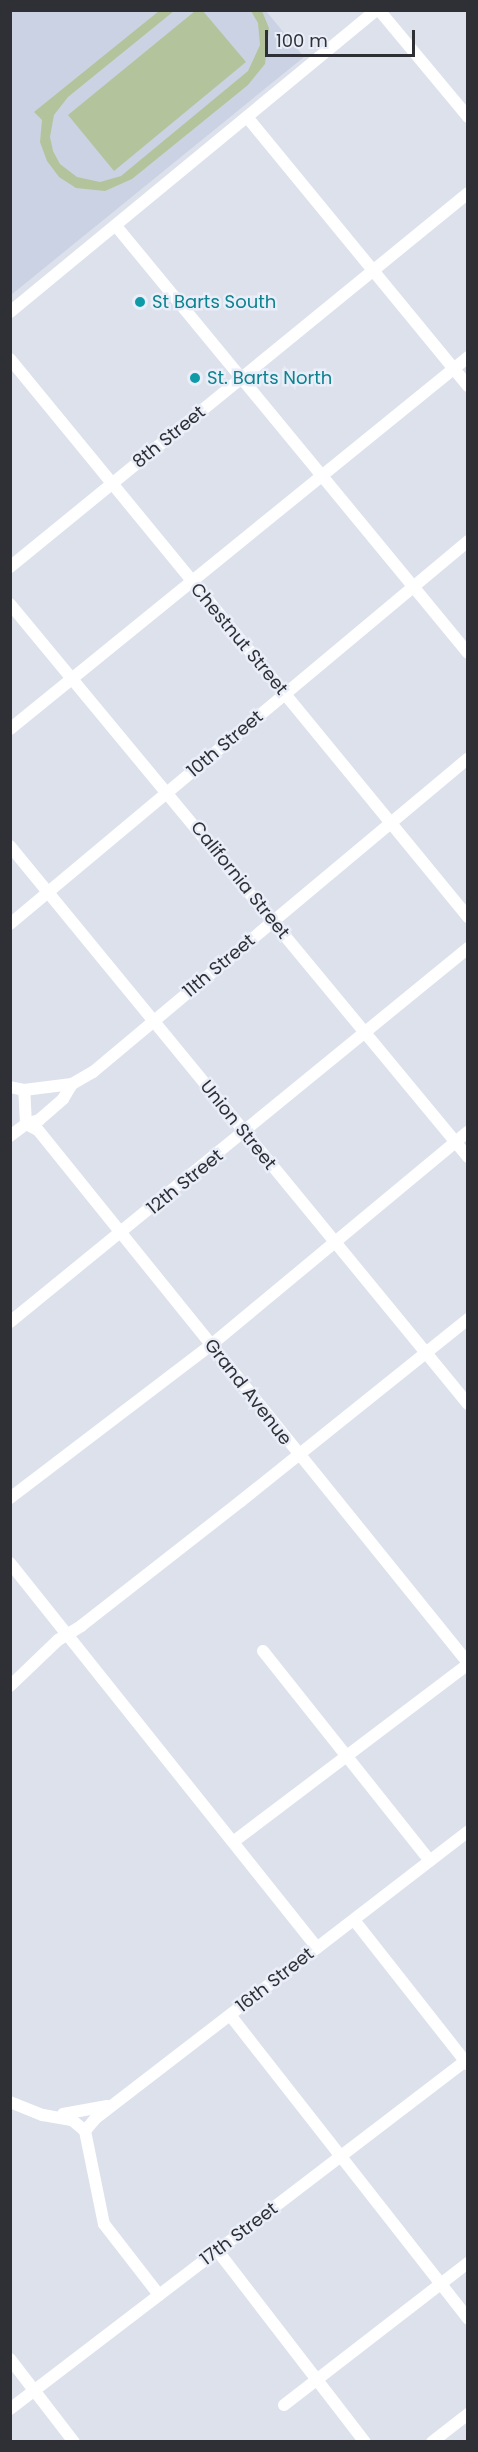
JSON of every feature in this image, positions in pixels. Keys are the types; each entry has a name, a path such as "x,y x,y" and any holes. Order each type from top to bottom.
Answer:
{"street":[{"path":"10,312 378,10 468,117"},
{"path":"247,117 468,386"},
{"name":"8th Street","path":"10,567 468,193"},
{"path":"116,226 468,653"},
{"path":"10,729 468,357"},
{"name":"Chestnut Street","path":"10,359 468,917"},
{"name":"10th Street","path":"10,924 468,541"},
{"name":"California Street","path":"10,604 468,1157"},
{"name":"11th Street","path":"10,1136 26,1124 39,1119 63,1099 72,1084 93,1072 468,759"},
{"name":"Union Street","path":"10,846 468,1404"},
{"name":"12th Street","path":"10,1322 245,1133 468,948"},
{"path":"10,1088 24,1090 72,1084"},
{"path":"24,1090 26,1124"},
{"name":"Grand Avenue","path":"26,1124 38,1131 468,1664"},
{"path":"10,1498 211,1345 468,1132"},
{"path":"10,1686 28,1665 66,1634 299,1456 468,1319"},
{"path":"10,1563 317,1948"},
{"path":"263,1651 430,1861"},
{"path":"233,1842 468,1664"},
{"name":"16th Street","path":"85,2131 114,2104 468,1832"},
{"path":"354,1920 467,2062"},
{"path":"230,2015 468,2319"},
{"name":"17th Street","path":"10,2409 340,2156 467,2062"},
{"path":"10,2102 43,2115 72,2120 85,2131 104,2224 159,2295"},
{"path":"43,2115 88,2112 114,2104"},
{"path":"217,2250 365,2442"},
{"path":"284,2405 468,2263"},
{"path":"10,2359 74,2442"},
{"path":"432,2442 468,2414"}],"shaded area":[{"path":"11,11 266,11 304,57 11,295"}],"green space":[{"path":"159,11 174,11 68,97 54,115 50,137 53,151 60,164 77,177 100,182 121,176 248,71 260,45 258,23 251,11 262,11 269,28 265,64 248,85 132,179 105,191 76,188 59,177 47,161 40,142 42,120 34,112"},
{"path":"195,11 203,11 246,62 114,171 68,115"}],"place":[{"name":"St Barts South","path":"140,302"},
{"name":"St. Barts North","path":"195,378"}]}
